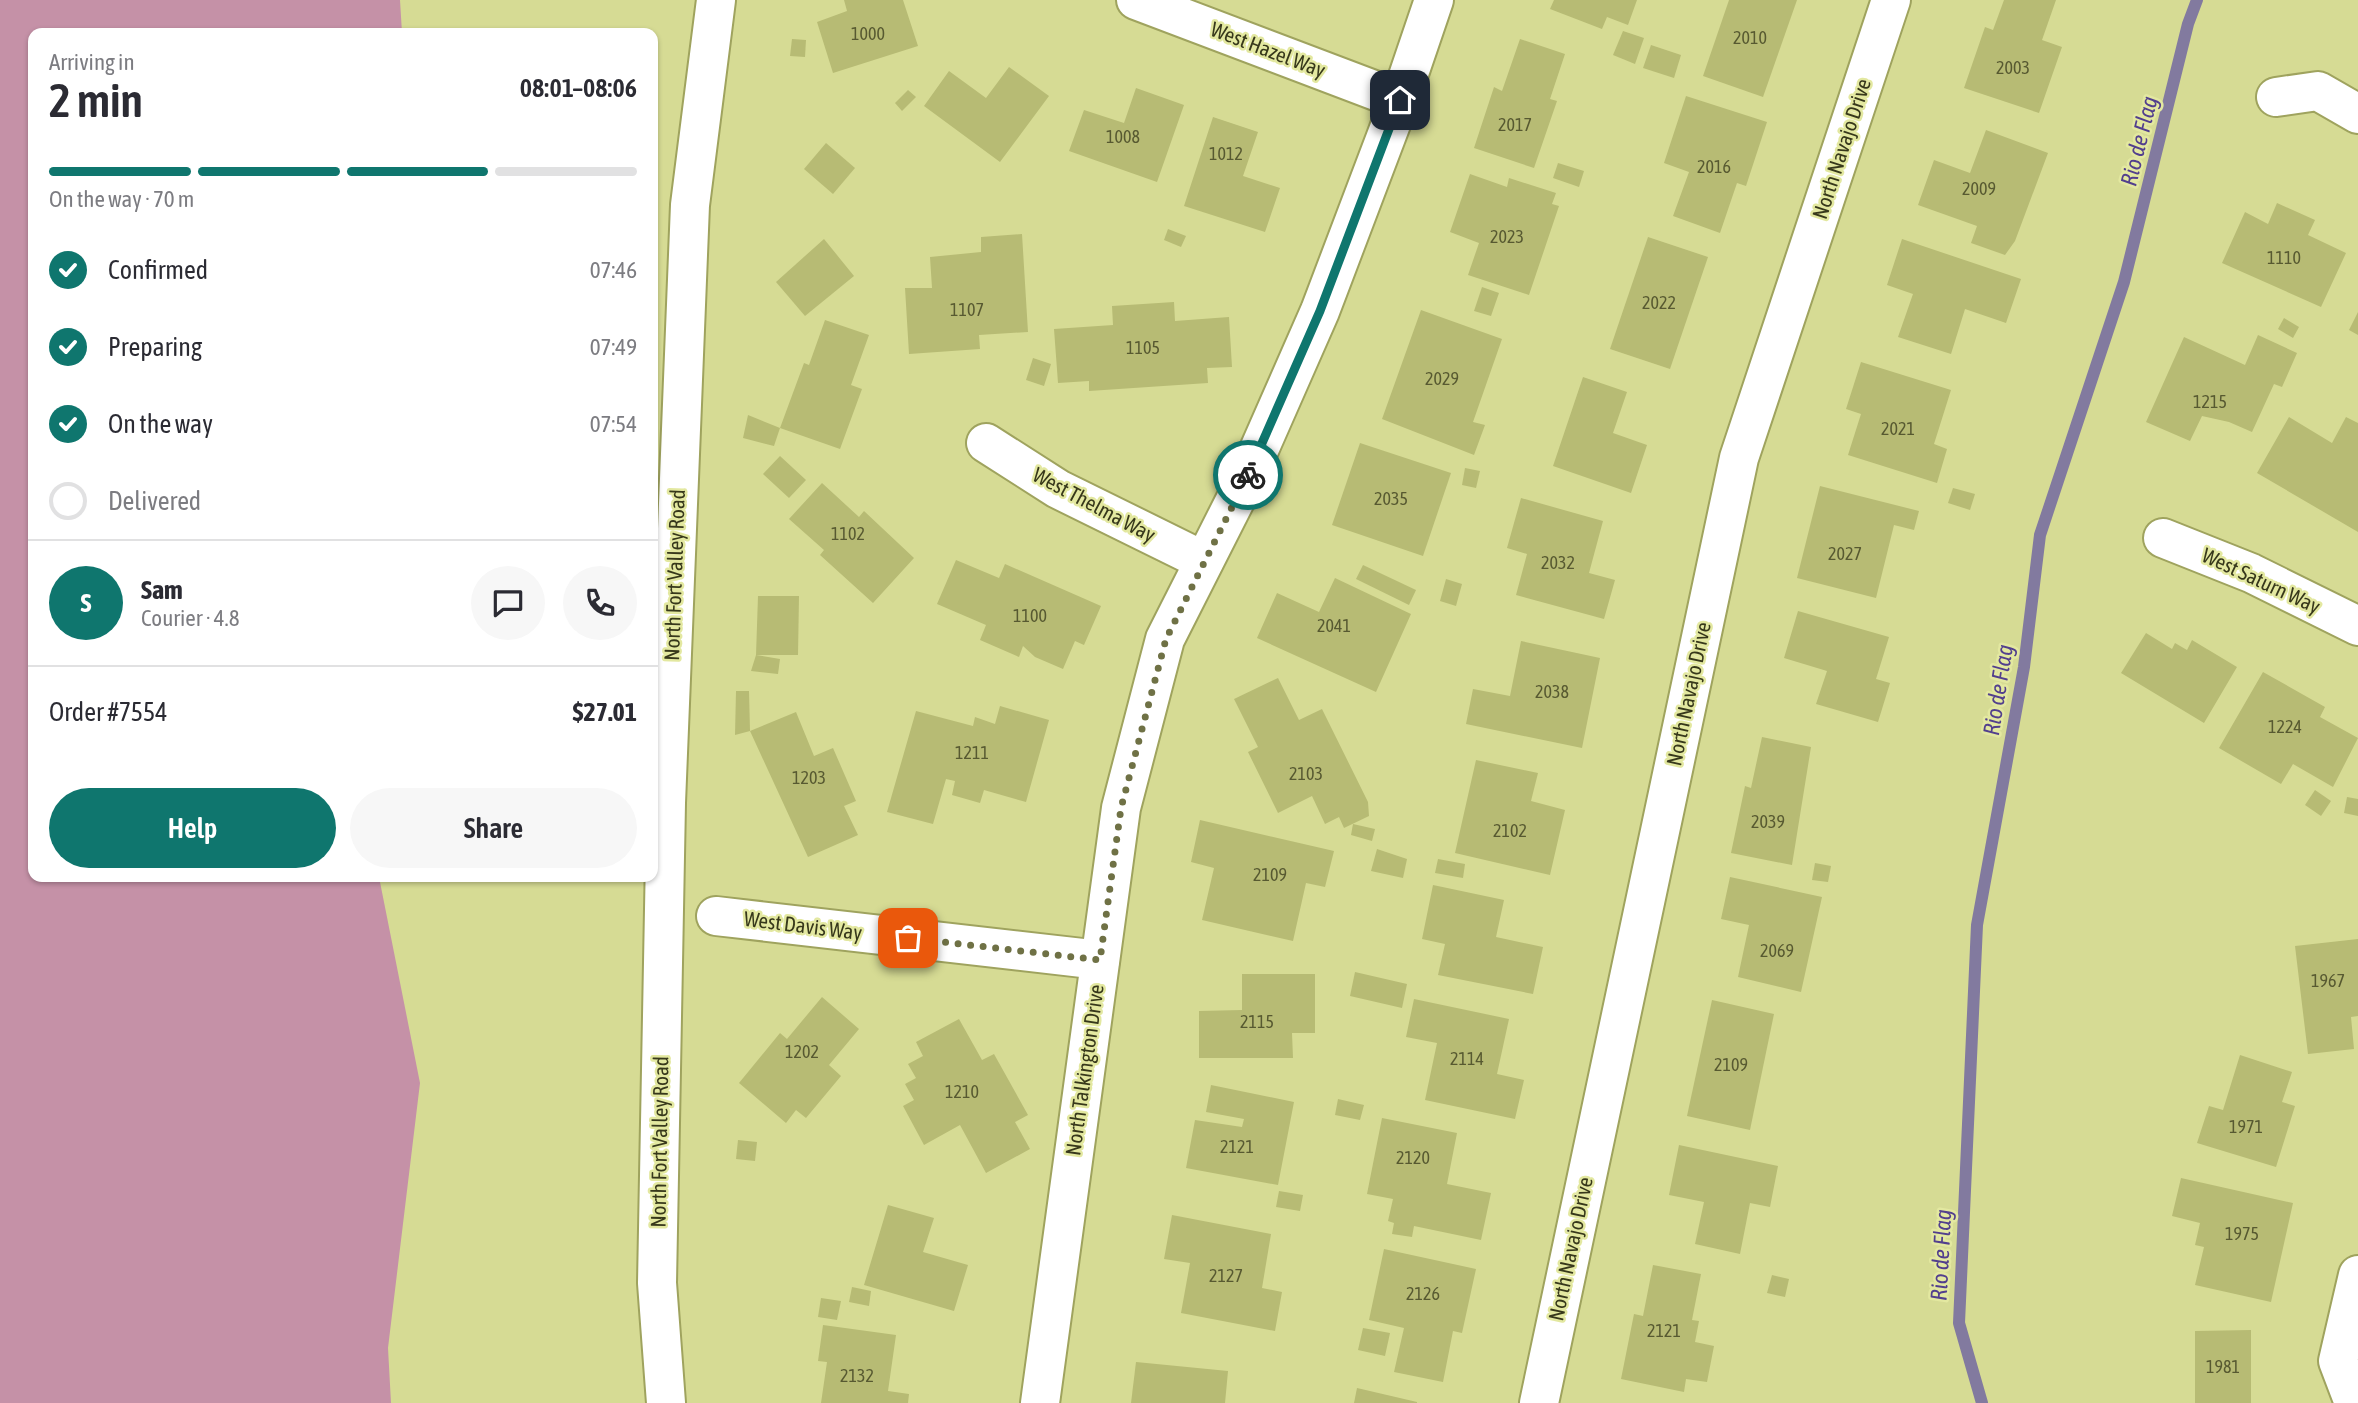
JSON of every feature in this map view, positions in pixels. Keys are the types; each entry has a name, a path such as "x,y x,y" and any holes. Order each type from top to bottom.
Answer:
{"street":[{"name":"North Fort Valley Road","path":"666,1403 657,1283 666,803 690,205 716,0"},
{"name":"West Hazel Way","path":"1136,0 1400,100"},
{"name":"North Talkington Drive","path":"1040,1403 1124,795 1166,639 1247,477 1320,311 1400,100 1434,0"},
{"name":"North Navajo Drive","path":"1539,1403 1739,458 1891,0"},
{"path":"2276,97 2318,91 2358,114"},
{"name":"West Thelma Way","path":"986,443 1058,489 1204,561"},
{"name":"West Saturn Way","path":"2163,538 2250,573 2358,626"},
{"name":"West Davis Way","path":"716,916 1100,960"},
{"path":"2354,1403 2338,1361 2358,1275"}],"shaded area":[{"path":"0,0 400,0 402,28 28,28 28,882 380,882 420,1083 388,1348 391,1403 0,1403"}],"building":[{"path":"844,0 903,0 918,46 833,73 817,22 847,11"},
{"path":"1554,0 1637,0 1628,25 1607,17 1602,29 1550,9"},
{"path":"1729,0 1797,0 1763,97 1703,76"},
{"path":"2004,0 2056,0 2042,40 2062,47 2039,113 1964,88 1985,27 1993,30"},
{"path":"1623,31 1644,38 1635,64 1613,55"},
{"path":"792,39 806,40 805,57 790,56"},
{"path":"1520,39 1565,54 1550,99 1557,101 1534,168 1474,148 1494,87 1502,91"},
{"path":"1651,45 1681,55 1674,78 1643,68"},
{"path":"1009,67 1049,96 1000,162 924,106 949,71 986,98"},
{"path":"1136,88 1184,105 1157,182 1069,151 1084,110 1124,123"},
{"path":"908,90 916,97 902,111 895,103"},
{"path":"1686,96 1767,122 1746,186 1737,183 1720,233 1673,216 1689,172 1664,163"},
{"path":"1213,117 1258,132 1243,176 1280,188 1265,232 1184,206"},
{"path":"1986,130 2048,153 2015,241 2005,255 1971,243 1977,226 1918,205 1934,160 1970,173"},
{"path":"826,143 855,168 833,194 804,169"},
{"path":"1558,163 1584,171 1579,187 1553,178"},
{"path":"1470,174 1507,187 1509,178 1556,193 1552,204 1559,206 1529,295 1468,275 1479,243 1450,232"},
{"path":"2277,203 2315,220 2308,235 2346,253 2321,307 2222,263 2245,212 2268,224"},
{"path":"1168,229 1186,236 1181,247 1164,240"},
{"path":"1022,234 1028,332 979,335 980,349 909,354 905,288 932,288 930,257 981,252 981,237"},
{"path":"1648,237 1708,257 1670,369 1610,349"},
{"path":"824,239 854,276 805,316 776,282"},
{"path":"1902,239 2021,279 2006,323 1965,309 1951,354 1898,337 1913,294 1887,285"},
{"path":"1482,287 1499,293 1491,316 1474,311"},
{"path":"1174,302 1175,321 1229,317 1232,367 1207,368 1208,383 1089,391 1089,381 1058,383 1054,329 1113,325 1112,306"},
{"path":"1421,310 1502,339 1473,422 1485,425 1474,455 1382,419"},
{"path":"2358,312 2358,335 2349,330"},
{"path":"2284,318 2299,327 2293,338 2278,329"},
{"path":"825,320 869,335 851,385 862,389 840,449 780,428 804,363 809,365"},
{"path":"2258,335 2297,353 2282,387 2274,384 2252,432 2229,422 2202,416 2190,441 2146,422 2184,337 2245,365"},
{"path":"1033,358 1051,364 1044,386 1026,380"},
{"path":"1861,362 1951,390 1934,444 1947,449 1937,483 1848,455 1861,414 1846,409"},
{"path":"1583,377 1627,392 1613,433 1647,445 1631,493 1553,466"},
{"path":"748,415 780,428 774,446 743,438"},
{"path":"2289,417 2332,443 2346,417 2358,423 2358,532 2257,473"},
{"path":"1360,443 1451,473 1423,556 1332,525"},
{"path":"780,456 806,480 789,498 763,474"},
{"path":"1465,468 1480,471 1476,488 1462,485"},
{"path":"822,483 859,517 864,511 914,558 873,603 820,555 824,550 789,519"},
{"path":"1820,486 1919,511 1914,530 1894,525 1876,598 1797,578"},
{"path":"1953,488 1975,494 1970,510 1948,503"},
{"path":"1521,498 1603,521 1589,573 1615,580 1604,619 1516,595 1527,554 1507,548"},
{"path":"956,560 999,578 1005,564 1101,606 1084,645 1075,641 1063,669 1035,657 1023,646 1019,657 980,640 986,625 937,604"},
{"path":"1363,565 1416,590 1409,605 1356,579"},
{"path":"1335,578 1411,614 1376,692 1257,638 1277,593 1319,612"},
{"path":"1446,579 1462,584 1456,606 1440,601"},
{"path":"758,596 799,596 798,655 756,655"},
{"path":"1798,611 1889,637 1876,679 1890,683 1878,722 1816,704 1827,671 1784,658"},
{"path":"2146,633 2172,649 2175,643 2187,650 2192,640 2237,667 2204,723 2121,673"},
{"path":"1521,641 1600,658 1582,748 1466,724 1473,689 1510,696"},
{"path":"756,655 780,659 778,674 751,671"},
{"path":"2263,672 2325,707 2320,717 2358,738 2333,787 2293,764 2281,784 2219,748"},
{"path":"1278,678 1299,720 1322,709 1368,802 1369,816 1344,828 1339,817 1325,824 1312,796 1278,813 1248,752 1258,747 1234,699"},
{"path":"736,691 749,691 750,731 735,735"},
{"path":"1000,706 1049,720 1026,802 984,790 980,803 952,795 955,781 946,779 933,824 887,812 916,711 973,726 975,717 995,724"},
{"path":"796,712 814,756 833,748 856,801 844,806 858,835 808,857 750,731"},
{"path":"1762,737 1811,747 1792,865 1731,853 1745,786 1751,788"},
{"path":"1476,760 1538,773 1531,801 1565,810 1550,875 1455,853"},
{"path":"2315,790 2331,801 2321,816 2305,805"},
{"path":"2347,797 2358,799 2358,816 2344,813"},
{"path":"1200,820 1334,851 1325,887 1306,883 1293,941 1202,920 1214,868 1191,862"},
{"path":"1353,824 1375,829 1372,841 1351,835"},
{"path":"1377,849 1407,859 1403,878 1371,871"},
{"path":"1438,859 1465,864 1463,878 1435,873"},
{"path":"1815,863 1831,866 1828,882 1812,880"},
{"path":"1730,877 1822,897 1801,992 1738,977 1749,925 1721,919"},
{"path":"1433,885 1504,900 1496,937 1543,947 1533,994 1438,975 1445,944 1422,939"},
{"path":"2358,939 2358,1016 2351,1017 2354,1049 2308,1054 2295,946"},
{"path":"1355,972 1407,984 1402,1008 1350,996"},
{"path":"1242,974 1315,974 1315,1033 1292,1033 1293,1058 1199,1058 1199,1011 1242,1010"},
{"path":"822,997 859,1029 829,1065 841,1076 806,1118 796,1110 786,1123 739,1083 780,1033 787,1039"},
{"path":"1414,999 1509,1019 1497,1074 1524,1080 1515,1119 1425,1100 1437,1043 1406,1037"},
{"path":"1712,1000 1774,1014 1750,1130 1687,1116"},
{"path":"959,1019 982,1060 994,1054 1028,1115 1015,1122 1030,1149 986,1173 960,1125 924,1145 903,1106 914,1100 905,1084 916,1078 908,1064 923,1056 916,1042"},
{"path":"2240,1055 2292,1072 2282,1102 2295,1106 2276,1167 2197,1143 2209,1106 2223,1110"},
{"path":"1211,1085 1294,1102 1278,1185 1186,1168 1195,1120 1242,1127 1244,1119 1206,1112"},
{"path":"1338,1099 1364,1105 1360,1120 1335,1115"},
{"path":"1382,1118 1457,1133 1447,1184 1491,1193 1481,1240 1414,1226 1412,1237 1392,1234 1394,1223 1388,1221 1393,1199 1367,1194"},
{"path":"738,1140 757,1142 755,1161 736,1159"},
{"path":"1679,1145 1778,1166 1770,1207 1750,1203 1740,1254 1695,1244 1704,1202 1669,1195"},
{"path":"2181,1178 2293,1203 2271,1302 2195,1285 2204,1247 2195,1245 2200,1223 2172,1216"},
{"path":"1279,1191 1303,1195 1300,1211 1276,1207"},
{"path":"888,1205 934,1218 923,1252 968,1265 954,1311 864,1285"},
{"path":"1172,1215 1271,1234 1262,1288 1282,1292 1275,1331 1181,1313 1190,1263 1164,1259"},
{"path":"1384,1249 1476,1269 1462,1333 1453,1331 1443,1382 1394,1372 1404,1328 1369,1320"},
{"path":"1653,1265 1701,1274 1692,1320 1699,1321 1695,1342 1714,1346 1707,1382 1686,1379 1684,1392 1621,1379 1634,1314 1643,1316"},
{"path":"1772,1275 1789,1279 1785,1297 1767,1293"},
{"path":"852,1287 871,1291 869,1306 849,1302"},
{"path":"821,1298 841,1301 837,1320 818,1317"},
{"path":"823,1325 896,1335 888,1391 909,1394 908,1403 821,1403 827,1362 818,1361"},
{"path":"1363,1328 1390,1333 1385,1356 1358,1350"},
{"path":"2251,1330 2251,1403 2195,1403 2195,1331"},
{"path":"1136,1362 1228,1371 1225,1403 1131,1403"},
{"path":"1357,1388 1417,1402 1417,1403 1354,1403"}],"waterway":[{"name":"Rio de Flag","path":"1982,1403 1959,1323 1977,925 2024,667 2040,535 2124,282 2188,24 2197,0"}],"way so far":[{"path":"908,938 1100,960 1121,808 1166,639 1248,475"}],"route":[{"path":"1248,475 1320,311 1400,100"}]}
